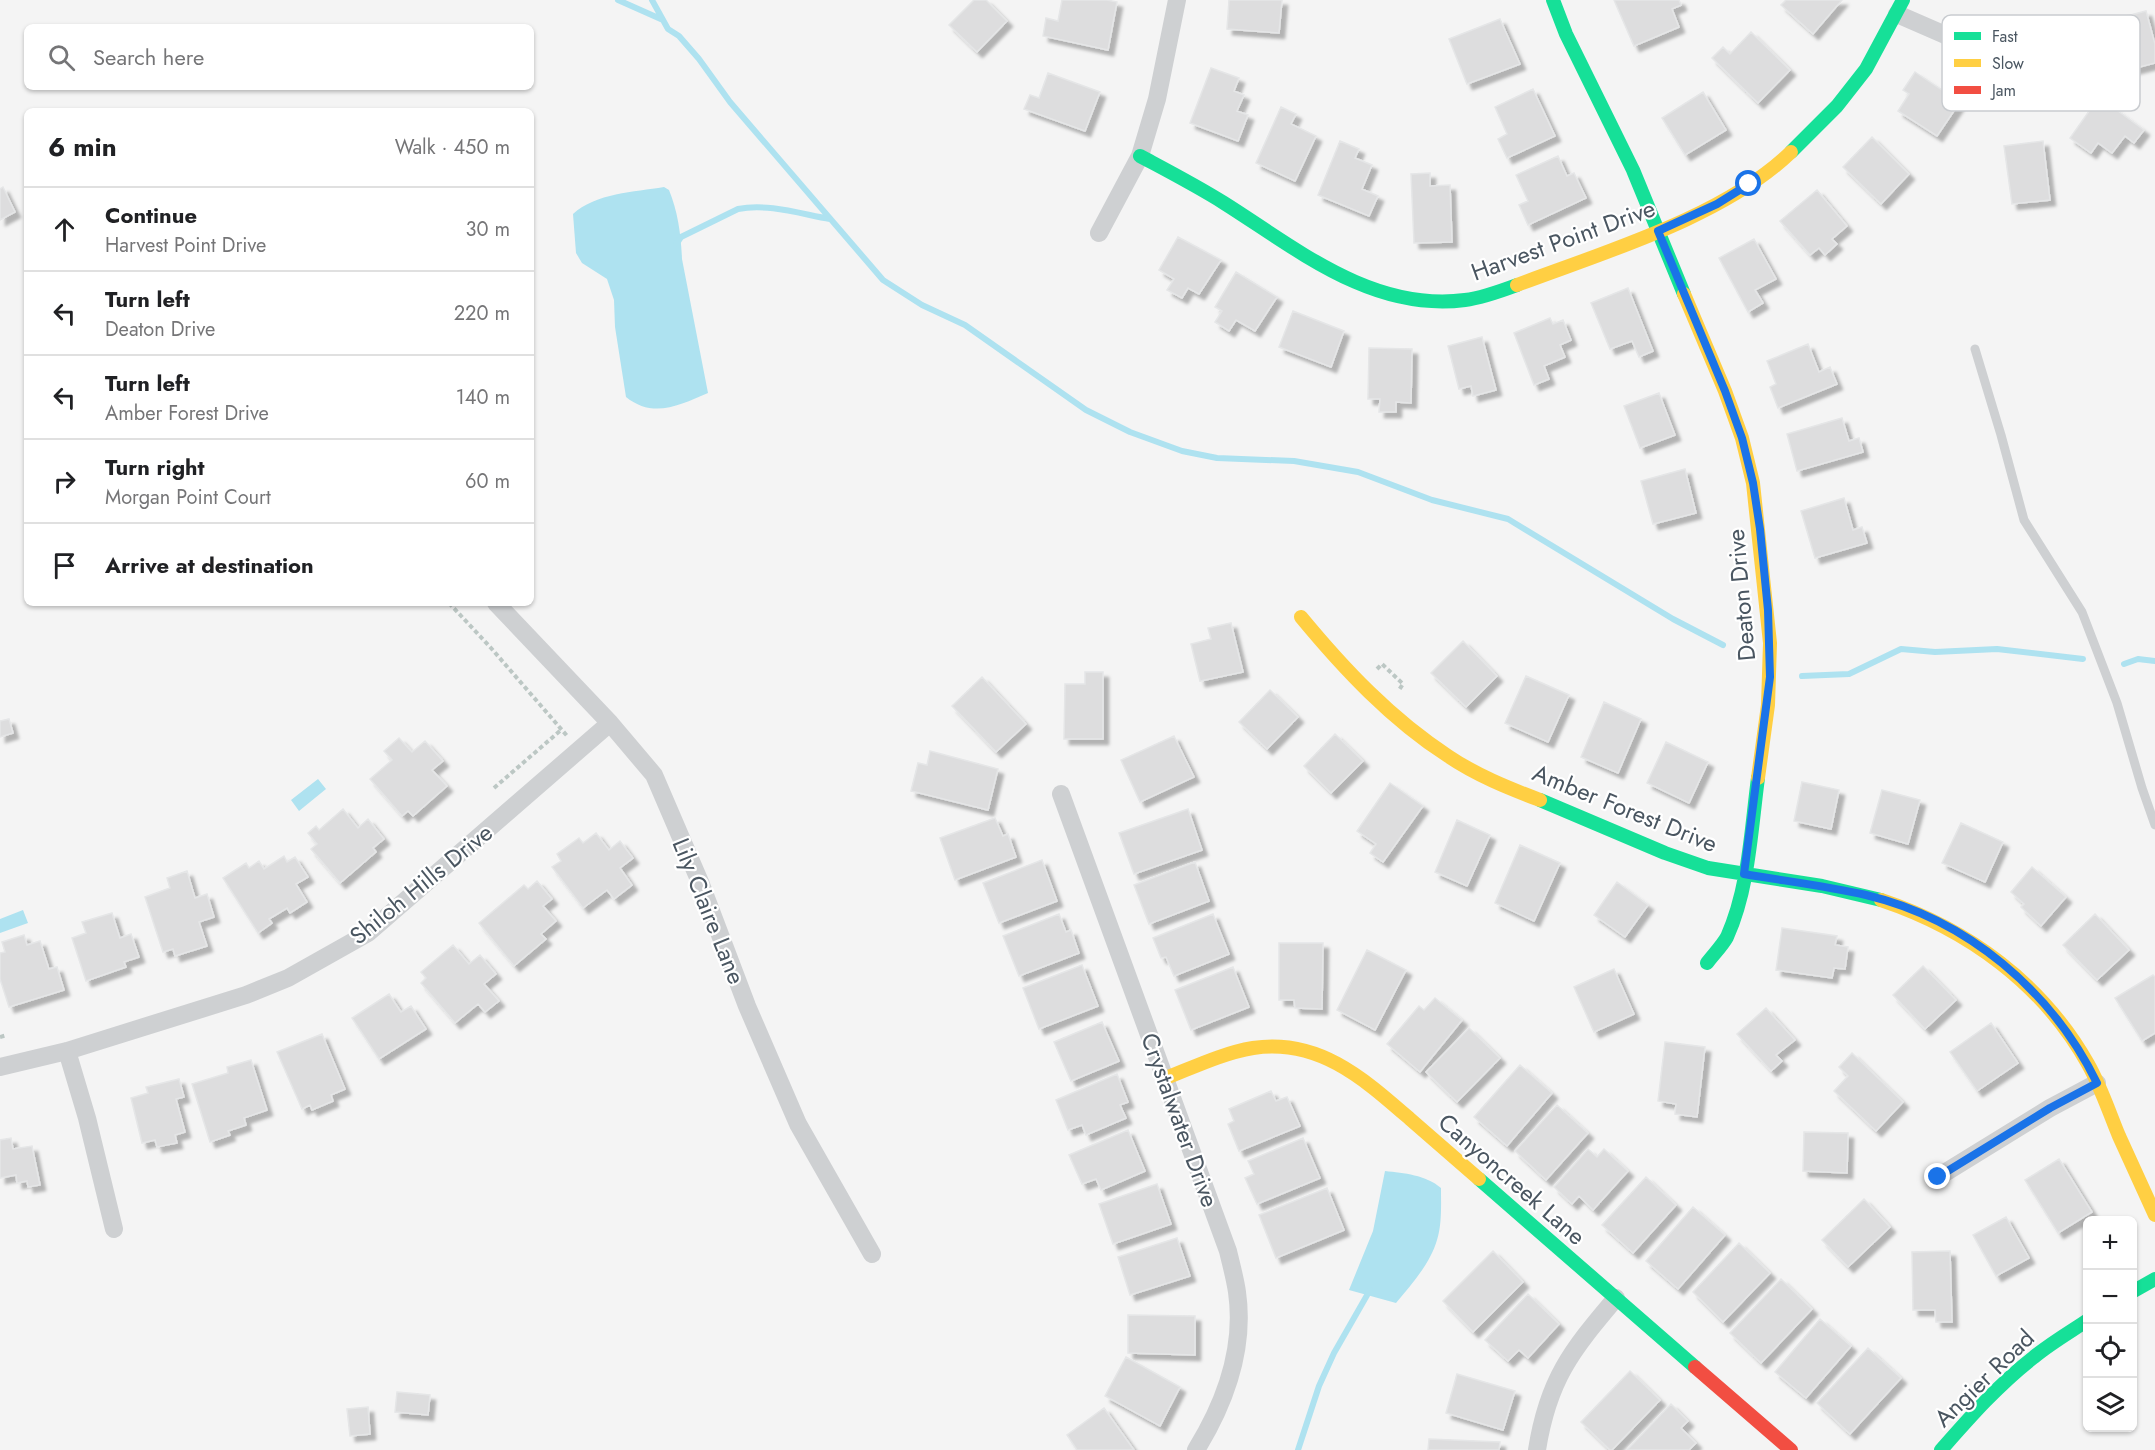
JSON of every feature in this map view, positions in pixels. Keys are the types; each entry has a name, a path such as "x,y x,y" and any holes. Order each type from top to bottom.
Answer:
{"street":[{"path":"1099,233 1140,156 1157,99 1177,0"},
{"name":"Deaton Drive","path":"1553,0 1566,34 1633,170 1725,391 1742,438 1753,483 1768,610 1770,677 1739,900 1726,939 1707,963"},
{"path":"1900,7 1942,28"},
{"name":"Harvest Point Drive","path":"1140,156 1223,202 1290,247 1361,285 1386,294 1419,300 1465,300 1511,287 1658,231 1717,204 1785,158 1813,132 1851,89 1877,51 1900,7"},
{"name":"Lily Claire Lane","path":"499,606 610,723 654,775 700,882 747,1006 798,1125 872,1254"},
{"name":"Amber Forest Drive","path":"1301,617 1338,662 1421,737 1451,758 1500,783 1672,856 1708,868 1868,896 1938,921 1977,944 2021,979 2040,999 2059,1021 2083,1056 2155,1215"},
{"name":"Shiloh Hills Drive","path":"0,1067 67,1051 246,995 288,978 368,933 610,723"},
{"name":"Crystalwater Drive","path":"1061,794 1228,1251 1237,1292 1236,1345 1231,1374 1221,1405 1196,1450"},
{"name":"Canyoncreek Lane","path":"1166,1077 1253,1048 1279,1047 1324,1055 1348,1068 1365,1080 1791,1450"},
{"path":"67,1051 87,1118 114,1229"},
{"path":"1938,1177 2050,1108 2097,1083"},
{"path":"2137,1291 2155,1280"},
{"path":"1537,1450 1546,1408 1556,1381 1578,1344 1616,1298"},
{"name":"Angier Road","path":"1941,1450 1984,1402 2018,1371 2083,1323"}],"lane":[{"path":"1975,349 2024,520 2082,612 2117,703 2155,825"}],"path":[{"path":"452,606 561,730 494,788"},
{"path":"0,1037 8,1035"}],"water":[{"path":"664,187 669,190 677,215 682,259 708,393 687,402 656,409 636,404 626,397 615,327 614,300 607,279 582,263 576,253 573,214 582,207 604,198"},
{"path":"318,779 326,789 299,811 291,800"},
{"path":"23,910 28,923 0,933 0,919"},
{"path":"1385,1171 1422,1177 1441,1188 1440,1228 1434,1249 1420,1274 1396,1303 1349,1290 1373,1231"}],"building":[{"path":"974,0 986,0 1007,21 977,52 949,25"},
{"path":"1062,0 1117,2 1108,50 1043,36 1046,18 1058,21"},
{"path":"1229,0 1282,0 1279,33 1227,29"},
{"path":"1614,0 1679,0 1681,5 1672,9 1679,27 1634,46"},
{"path":"1786,0 1842,0 1813,34 1781,5"},
{"path":"2146,11 2155,44 2155,63 2140,67 2140,15 2131,15"},
{"path":"1500,19 1520,64 1467,84 1449,39"},
{"path":"1751,32 1790,70 1758,103 1712,58 1723,47 1730,54"},
{"path":"1211,68 1239,78 1234,91 1244,95 1237,111 1248,115 1238,141 1190,123"},
{"path":"1915,72 1942,90 1942,111 1954,111 1937,136 1898,111 1909,94 1903,90"},
{"path":"1048,73 1100,92 1085,131 1024,109 1030,95 1039,98"},
{"path":"1533,89 1555,136 1507,158 1498,139 1507,134 1495,107"},
{"path":"1703,92 1726,130 1685,155 1662,118"},
{"path":"1281,107 1296,114 1291,124 1316,136 1295,181 1256,163"},
{"path":"2089,111 2118,111 2144,130 2134,143 2125,136 2112,153 2098,143 2091,153 2070,138"},
{"path":"1872,137 1909,174 1881,204 1843,167"},
{"path":"1340,141 1359,149 1355,158 1372,165 1362,189 1378,196 1369,216 1318,195"},
{"path":"2043,141 2050,200 2012,204 2004,146"},
{"path":"1558,156 1567,176 1574,173 1586,198 1528,225 1519,205 1528,201 1516,175"},
{"path":"1430,173 1430,186 1450,185 1452,242 1414,243 1411,174"},
{"path":"3,187 15,212 0,220 0,189"},
{"path":"1817,190 1847,226 1832,239 1837,244 1825,255 1819,248 1810,255 1780,221"},
{"path":"1178,237 1221,260 1199,294 1188,288 1182,298 1167,290 1174,279 1159,270"},
{"path":"1754,239 1776,279 1755,290 1763,303 1748,312 1719,258"},
{"path":"1236,272 1277,297 1255,331 1236,320 1229,331 1215,322 1222,311 1215,307"},
{"path":"1628,288 1653,351 1639,357 1632,341 1610,349 1591,303"},
{"path":"1293,311 1344,331 1331,367 1279,347"},
{"path":"1550,318 1553,324 1563,320 1571,340 1560,345 1565,357 1544,366 1549,379 1534,385 1514,333"},
{"path":"1482,337 1496,390 1473,396 1471,386 1459,389 1448,346"},
{"path":"1808,344 1819,372 1830,367 1837,384 1778,408 1770,387 1776,384 1767,361"},
{"path":"1369,348 1412,349 1411,403 1396,402 1396,412 1379,412 1380,399 1368,399"},
{"path":"1659,393 1675,435 1640,448 1624,406"},
{"path":"1842,418 1849,441 1859,438 1863,452 1797,471 1787,434"},
{"path":"1685,469 1696,513 1653,524 1641,481"},
{"path":"1844,498 1853,530 1862,527 1867,543 1815,558 1801,511"},
{"path":"1231,623 1243,672 1200,681 1191,644 1211,639 1208,628"},
{"path":"1463,641 1497,676 1466,707 1431,673"},
{"path":"1085,672 1103,672 1103,739 1064,739 1065,684 1085,684"},
{"path":"1526,676 1569,695 1548,742 1505,723"},
{"path":"982,677 1026,724 996,752 952,706"},
{"path":"1270,690 1298,717 1267,749 1239,722"},
{"path":"1604,702 1641,719 1618,773 1581,757"},
{"path":"9,719 13,733 0,737 0,721"},
{"path":"1335,734 1363,761 1331,793 1304,766"},
{"path":"1174,736 1194,777 1140,802 1121,760"},
{"path":"399,738 412,752 425,741 443,761 432,770 447,786 413,816 408,811 402,816 370,779 392,760 384,751"},
{"path":"1666,742 1708,762 1689,803 1647,783"},
{"path":"930,751 998,769 988,810 911,791 918,763 927,765"},
{"path":"1802,782 1839,790 1831,829 1794,821"},
{"path":"1390,783 1423,806 1383,862 1370,853 1376,844 1357,831"},
{"path":"1882,790 1920,800 1908,844 1870,833"},
{"path":"343,809 358,828 368,819 384,839 373,848 376,852 340,883 311,849 317,844 308,833 316,826 319,830"},
{"path":"1188,809 1202,850 1134,874 1119,833"},
{"path":"995,818 1003,836 1008,834 1016,857 955,880 940,838"},
{"path":"1457,820 1490,835 1467,886 1435,872"},
{"path":"1961,823 2003,842 1985,882 1942,863"},
{"path":"596,833 609,850 620,841 633,858 620,868 632,885 614,899 607,890 583,908 552,867 561,861 557,854 579,838 583,843"},
{"path":"1520,845 1560,863 1534,921 1495,903"},
{"path":"284,856 287,862 295,857 308,877 296,884 307,902 290,913 287,908 269,919 272,923 258,933 223,878 246,863 249,868 259,861 264,869"},
{"path":"1042,860 1057,901 999,923 983,883"},
{"path":"1195,862 1209,901 1149,924 1134,885"},
{"path":"2032,867 2066,897 2041,926 2021,907 2024,904 2011,892"},
{"path":"187,871 195,898 207,894 214,917 199,922 207,946 175,956 173,949 163,952 145,897 170,888 167,878"},
{"path":"537,881 552,899 543,906 556,921 541,934 546,939 514,966 479,923 524,885 528,889"},
{"path":"1617,882 1648,905 1625,937 1594,915"},
{"path":"112,913 120,938 131,934 139,957 124,962 126,967 86,981 72,938 86,933 82,922"},
{"path":"1059,914 1066,932 1071,930 1079,953 1019,976 1003,936"},
{"path":"1213,914 1229,954 1174,976 1166,957 1161,958 1153,938"},
{"path":"2095,914 2129,950 2097,980 2063,945"},
{"path":"1782,928 1837,936 1835,945 1848,947 1845,969 1834,968 1832,978 1776,970"},
{"path":"24,935 27,945 40,941 49,969 57,967 64,990 9,1007 0,979 0,953 5,952 2,942"},
{"path":"1279,943 1323,943 1322,1009 1295,1008 1294,1000 1279,1000"},
{"path":"453,945 469,964 480,955 496,974 484,984 499,1001 485,1012 478,1004 455,1023 421,983 426,978 421,972"},
{"path":"1367,950 1406,970 1375,1030 1337,1010"},
{"path":"1082,965 1098,1006 1039,1029 1023,988"},
{"path":"1923,966 1956,1000 1925,1029 1893,995"},
{"path":"1233,967 1249,1007 1191,1030 1175,990"},
{"path":"1614,969 1634,1014 1594,1032 1574,987"},
{"path":"2153,975 2155,977 2155,1033 2142,1041 2115,998"},
{"path":"389,994 401,1012 411,1006 426,1029 379,1059 352,1018"},
{"path":"1435,998 1462,1020 1420,1072 1387,1044 1419,1006 1424,1010"},
{"path":"1766,1008 1795,1040 1776,1055 1782,1061 1771,1071 1737,1034"},
{"path":"1102,1022 1119,1061 1071,1081 1054,1042"},
{"path":"1991,1023 2018,1063 1977,1091 1950,1052"},
{"path":"1469,1028 1500,1058 1457,1102 1426,1072"},
{"path":"322,1034 345,1089 331,1095 333,1101 312,1110 310,1105 302,1109 277,1052"},
{"path":"1665,1042 1705,1047 1697,1117 1675,1114 1676,1104 1658,1101"},
{"path":"1852,1053 1903,1102 1876,1131 1834,1091 1848,1076 1839,1067"},
{"path":"251,1060 267,1110 244,1118 246,1125 228,1131 230,1135 210,1142 192,1084 228,1073 227,1067"},
{"path":"1520,1065 1552,1093 1507,1146 1474,1117"},
{"path":"1117,1074 1128,1102 1120,1105 1126,1118 1086,1135 1082,1125 1068,1130 1056,1100"},
{"path":"179,1079 184,1097 176,1099 185,1132 175,1135 177,1143 157,1147 155,1140 142,1143 131,1098 148,1093 146,1087"},
{"path":"1271,1091 1276,1101 1287,1097 1300,1126 1239,1151 1228,1124 1234,1121 1229,1109"},
{"path":"1557,1105 1588,1133 1546,1180 1515,1151"},
{"path":"1128,1130 1145,1171 1101,1190 1096,1179 1082,1184 1069,1155"},
{"path":"1804,1132 1848,1133 1847,1173 1803,1171"},
{"path":"11,1138 13,1149 32,1146 40,1185 28,1187 27,1181 17,1183 16,1175 0,1178 0,1140"},
{"path":"1303,1138 1320,1178 1257,1204 1245,1178 1254,1174 1248,1161"},
{"path":"1588,1149 1597,1157 1604,1149 1628,1171 1593,1210 1579,1196 1572,1204 1554,1187"},
{"path":"2059,1159 2092,1212 2058,1233 2025,1180"},
{"path":"1646,1177 1676,1205 1633,1253 1602,1225"},
{"path":"1157,1184 1171,1224 1113,1244 1099,1204"},
{"path":"1327,1188 1344,1230 1276,1258 1259,1215"},
{"path":"1864,1199 1890,1227 1848,1267 1822,1240"},
{"path":"1693,1207 1725,1235 1678,1289 1646,1261"},
{"path":"2006,1217 2029,1258 1996,1276 1973,1235"},
{"path":"1177,1238 1190,1276 1130,1295 1118,1257"},
{"path":"1739,1243 1770,1273 1723,1322 1693,1292"},
{"path":"1493,1251 1523,1282 1473,1332 1443,1301"},
{"path":"1950,1251 1952,1322 1936,1322 1935,1310 1913,1310 1912,1252"},
{"path":"1781,1279 1812,1309 1761,1363 1730,1333"},
{"path":"1528,1294 1559,1324 1528,1358 1519,1350 1508,1361 1485,1340"},
{"path":"1128,1315 1195,1316 1195,1355 1128,1353"},
{"path":"1820,1319 1851,1346 1806,1398 1775,1372"},
{"path":"1868,1348 1901,1378 1850,1434 1817,1403"},
{"path":"1126,1357 1180,1387 1160,1426 1105,1396"},
{"path":"1630,1371 1660,1400 1610,1450 1581,1422"},
{"path":"1457,1374 1515,1391 1503,1430 1446,1413"},
{"path":"397,1392 430,1395 428,1415 395,1412"},
{"path":"1671,1404 1688,1421 1681,1428 1696,1443 1689,1450 1627,1450"},
{"path":"368,1407 370,1434 350,1436 347,1409"},
{"path":"1104,1408 1134,1450 1077,1450 1067,1435"},
{"path":"1429,1439 1500,1442 1499,1450 1428,1450"}],"waterway":[{"path":"618,0 663,20"},
{"path":"652,0 668,29 679,36 699,59 730,102 883,280 922,305 965,325 1086,410 1130,432 1182,451 1217,458 1294,461 1358,472 1432,500 1508,519 1673,619 1723,645"},
{"path":"677,243 681,237 738,209 773,208 830,219"},
{"path":"1802,676 1849,674 1901,649 1935,652 1997,649 2083,659"},
{"path":"2124,664 2138,659 2155,661"},
{"path":"1298,1450 1319,1386 1334,1353 1370,1290"}],"traffic: fast":[{"path":"1553,0 1566,34 1633,170 1684,294"},
{"path":"1791,152 1837,106 1866,69 1903,0"},
{"path":"1140,156 1214,197 1308,257 1367,287 1398,296 1431,301 1471,299 1517,285"},
{"path":"1707,963 1727,937 1740,899 1748,859 1758,778"},
{"path":"1540,800 1665,853 1708,868 1822,886 1881,900"},
{"path":"1479,1179 1695,1367"},
{"path":"2137,1289 2155,1279"},
{"path":"1941,1450 1974,1413 2021,1367 2083,1323"}],"traffic: slow":[{"path":"1517,285 1624,246 1698,214 1732,196 1764,175 1791,152"},
{"path":"1684,294 1725,391 1742,438 1753,483 1770,643 1768,705 1758,778"},
{"path":"1301,617 1369,692 1427,742 1481,775 1540,800"},
{"path":"1881,900 1913,912 1973,944 2026,985 2049,1009 2070,1035 2093,1073 2155,1215"},
{"path":"1166,1078 1242,1050 1277,1047 1299,1049 1320,1056 1358,1076 1479,1179"}],"traffic: jam":[{"path":"1695,1367 1791,1450"}],"route":[{"path":"1749,184 1717,204 1658,231 1725,391 1742,438 1753,483 1760,529 1768,610 1770,677 1744,874 1823,886 1868,896 1938,921 1977,944 2021,979 2059,1021 2083,1056 2097,1083 2050,1108 1938,1177"}]}
